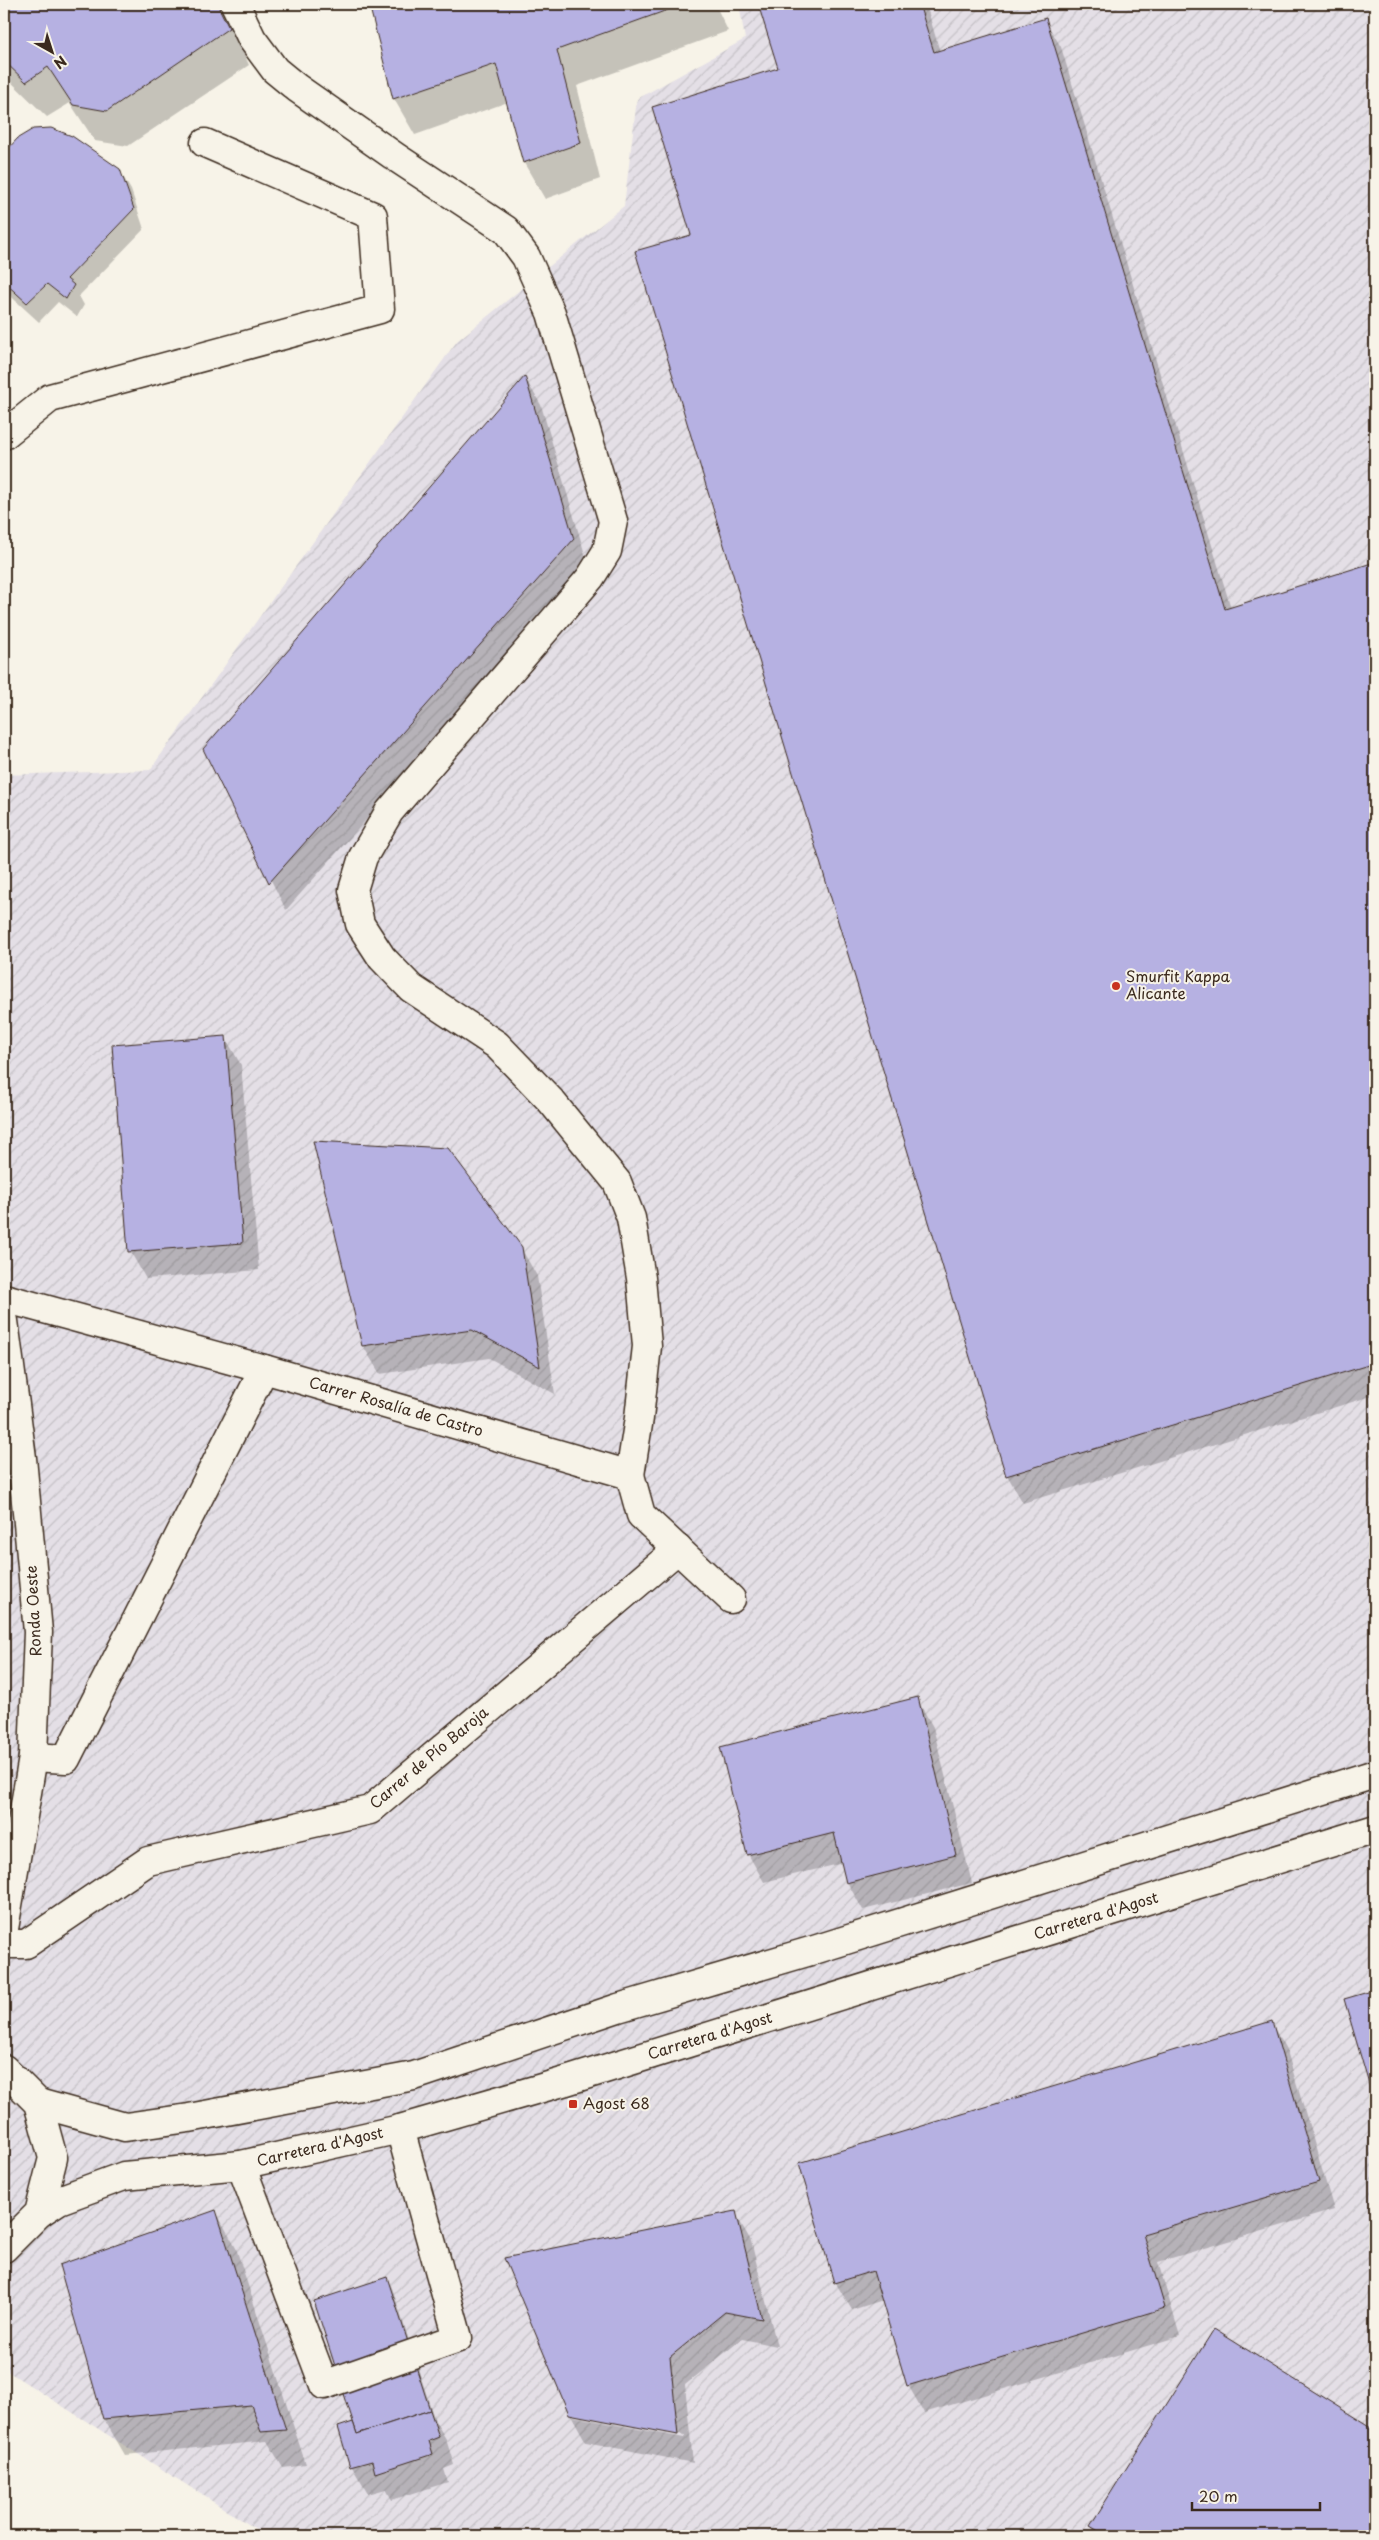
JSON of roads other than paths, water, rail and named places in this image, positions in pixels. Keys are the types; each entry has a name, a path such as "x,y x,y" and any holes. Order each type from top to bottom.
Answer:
{"main road":[{"path":"235,4 252,40 275,70 297,88 382,147 506,230 526,257 551,313 613,521 607,551 590,578 389,812 363,856 353,890 360,924 382,958 411,988 497,1045 551,1101 616,1182 631,1218 642,1278 647,1346 640,1418 630,1475 641,1515 731,1599"},
{"path":"4,434 50,398 380,309 373,216 205,143"},
{"name":"Carrer Rosalía de Castro","path":"4,1298 264,1369 630,1475"},
{"name":"Ronda Oeste","path":"4,1321 22,1458 38,1632 33,1757 4,1930"},
{"path":"33,1757 66,1758 264,1369"},
{"name":"Carrer de Pío Baroja","path":"4,1944 26,1944 148,1861 370,1810 678,1549"},
{"path":"4,2069 38,2103 125,2127 189,2118 414,2076 618,2008 814,1950 1375,1774"},
{"name":"Carretera d'Agost","path":"4,2248 39,2213 59,2200 124,2176 241,2165 400,2129 575,2078 1375,1829"},
{"path":"38,2103 53,2158 39,2213"},
{"path":"241,2165 324,2385 458,2338 400,2129"}],"place":[{"name":"Smurfit Kappa Alicante","path":"1116,986"},
{"name":"Agost 68","path":"573,2104"}]}
